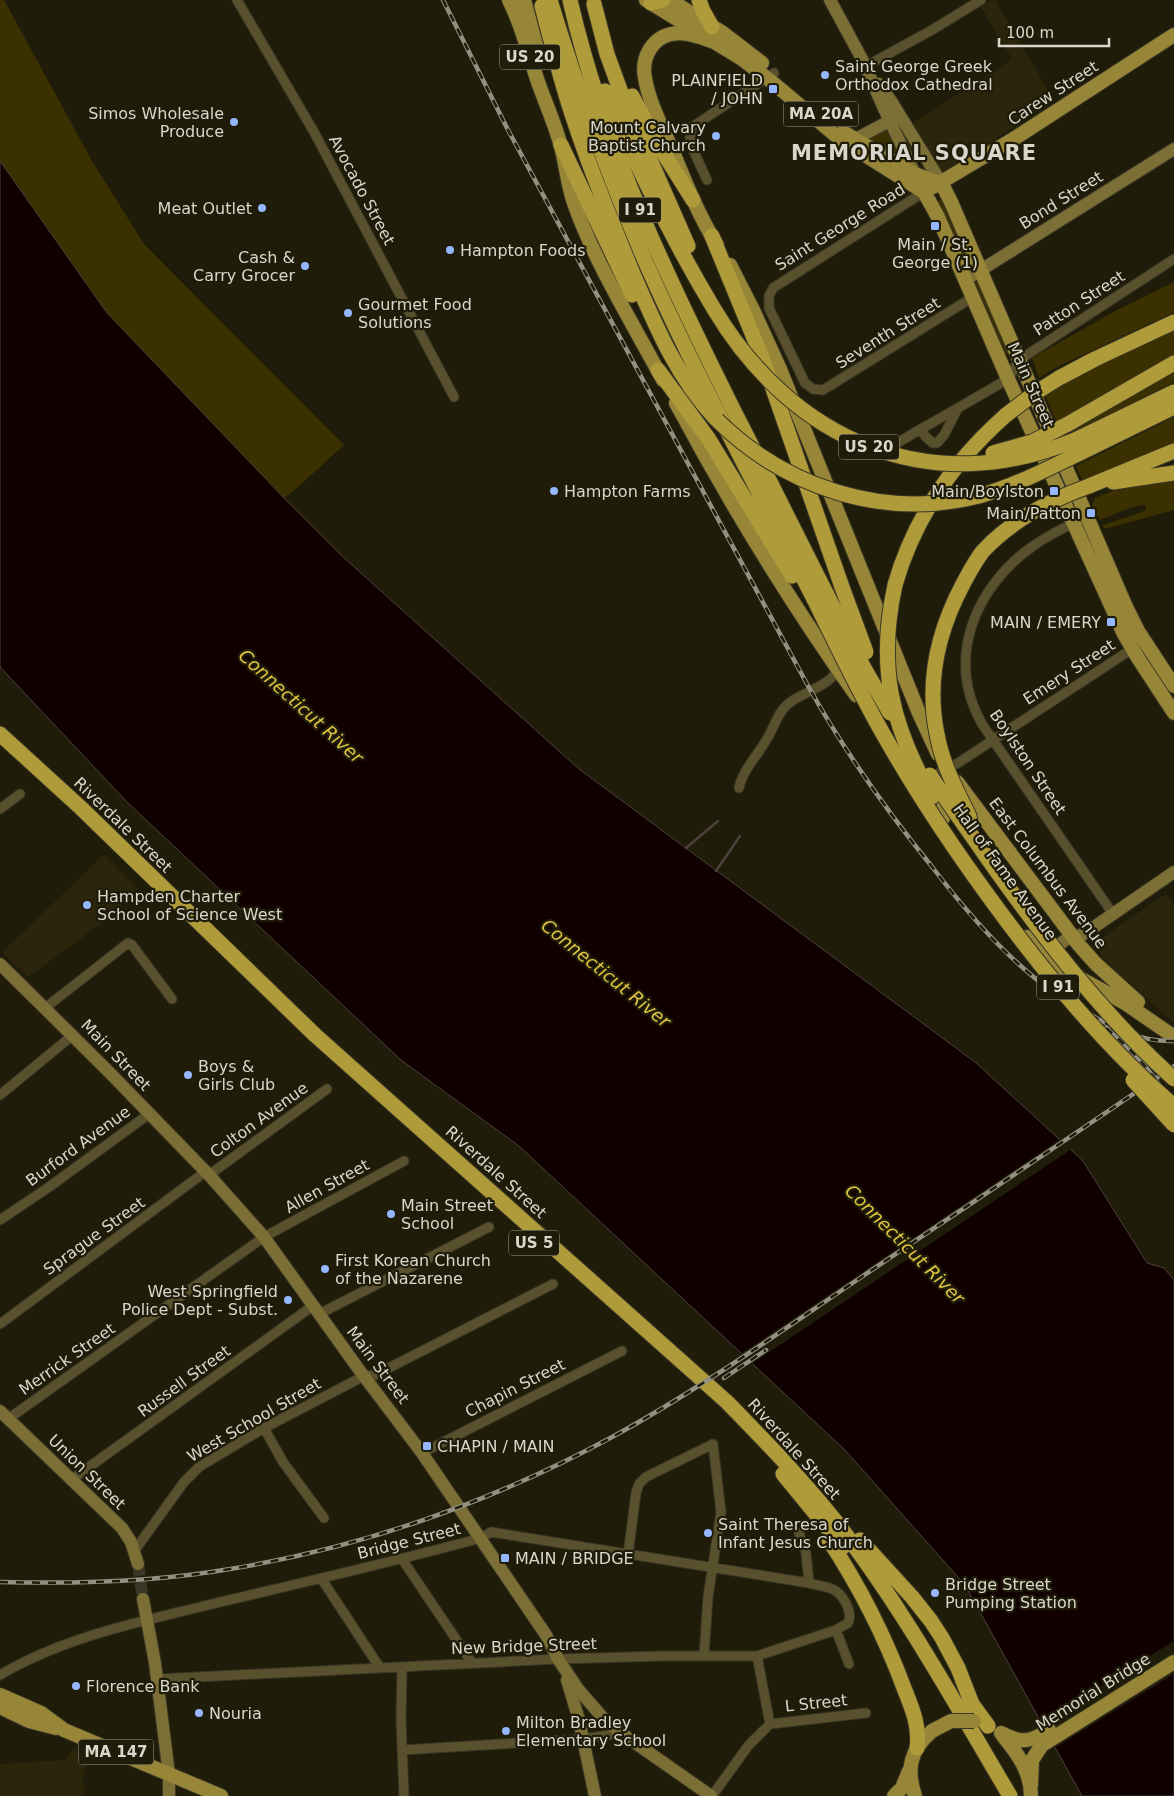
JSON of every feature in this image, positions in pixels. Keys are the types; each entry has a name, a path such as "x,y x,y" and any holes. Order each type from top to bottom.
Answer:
{"highway":[{"path":"540,0 561,77 582,143 646,314"},
{"name":"I 91","path":"550,0 591,124 643,255 680,336 817,600 877,690 919,758 1024,909 1071,970 1126,1032 1174,1078"},
{"path":"570,0 604,90 637,163 678,247 713,307"},
{"name":"I 91","path":"570,0 600,106 652,238 817,600 843,669 958,854 1031,953 1088,1022 1124,1061 1174,1106"},
{"path":"699,0 712,27"},
{"path":"594,2 612,52 638,108 693,200"},
{"name":"US 20","path":"594,2 607,54 620,90 713,307 745,355 767,380 805,413 833,430 880,450 931,462 976,464 1078,447 1174,407"},
{"name":"US 20","path":"561,145 646,314 671,371 688,392 738,439 758,455 800,478 850,496 896,503 937,502 978,496 1016,484 1174,392"},
{"path":"712,236 763,362 866,654 919,758"},
{"path":"1174,322 1094,359 1035,393 1006,415 965,456 932,501 909,544 895,585 887,642 890,690 902,735 925,785 967,852 1047,959 1104,1027 1174,1096"},
{"path":"880,450 940,457 984,454 1008,450 1032,442 1068,424 1174,363"},
{"path":"658,370 712,444 817,600"},
{"path":"971,835 969,816 946,766 940,748 933,698 934,671 942,632 957,595 983,552 1027,515 1063,495 1174,451"},
{"path":"1089,486 1174,473"},
{"name":"Riverdale Street","path":"0,734 81,808 315,1035 727,1402 806,1493 882,1603 998,1796"},
{"name":"Riverdale Street","path":"0,747 94,832 314,1047 720,1408 843,1531 890,1596 1010,1796"},
{"path":"1088,1022 1119,1065 1174,1125"},
{"path":"806,1493 849,1528 925,1612 952,1656 972,1704 988,1727"},
{"path":"806,1493 884,1636 917,1724 917,1748"}],"main road":[{"name":"US 20","path":"509,0 523,33 561,145"},
{"path":"524,0 538,51 551,114"},
{"name":"MA 20A","path":"670,0 748,51 771,75 837,128 851,142 924,192"},
{"name":"MA 20A","path":"653,1 771,75"},
{"name":"East Columbus Avenue","path":"719,44 690,34 670,34 654,43 645,61 644,72 648,92 693,200 741,286 771,348 919,713 938,754 947,768 1074,938 1096,964 1156,1018 1170,1034"},
{"name":"Carew Street","path":"924,192 942,184 1174,35"},
{"name":"MA 20A","path":"851,142 915,174 942,184"},
{"name":"Hall of Fame Avenue","path":"561,145 570,190 583,227 600,263 703,453 792,601 843,669 943,818 1018,925 1040,952 1054,964 1126,1002 1170,1034"},
{"name":"Main Street","path":"942,184 1132,618 1174,686"},
{"name":"Main Street","path":"924,192 938,217 1008,379 1132,649 1174,713"},
{"path":"943,818 942,808 948,799 958,795 968,796"},
{"name":"Memorial Bridge","path":"1031,1790 1031,1763 1037,1743 1174,1652"},
{"name":"Memorial Bridge","path":"917,1748 932,1731 951,1721 988,1727 1019,1740 1037,1743 1174,1662"},
{"name":"MA 147","path":"0,1695 40,1713 64,1730"},
{"name":"MA 147","path":"0,1707 30,1721 64,1730 221,1796"},
{"path":"988,1727 1022,1761 1031,1790"},
{"path":"894,1796 904,1784 917,1748"},
{"path":"910,1768 915,1796"}],"street":[{"name":"Avocado Street","path":"238,0 314,132 454,397"},
{"name":"Main Street","path":"830,0 895,118 942,184"},
{"path":"866,66 932,30 981,0"},
{"path":"707,180 694,152 690,138 692,126 771,75"},
{"name":"Main Street","path":"895,118 915,174 924,192"},
{"path":"851,142 895,118"},
{"name":"Bond Street","path":"965,280 1174,149"},
{"name":"Saint George Road","path":"818,390 810,388 806,383 775,321 768,302 770,290 924,192"},
{"name":"Patton Street","path":"1008,379 1019,360 1174,259"},
{"name":"Seventh Street","path":"818,390 829,388 973,297"},
{"path":"897,443 1008,379"},
{"path":"921,429 928,440 937,443 944,435 958,408"},
{"name":"Boylston Street","path":"1087,517 1043,539 1011,564 998,578 987,594 971,627 965,658 966,684 977,714 993,740 1114,914"},
{"name":"Emery Street","path":"921,786 1132,649"},
{"path":"739,788 744,776 764,745 784,708 790,702 832,678 843,669"},
{"path":"0,809 20,794"},
{"path":"1040,952 1057,946 1065,940 1084,934 1174,872"},
{"path":"45,1008 128,943 132,945 172,999"},
{"name":"Main Street","path":"0,964 73,1035 207,1174 264,1237 422,1453 546,1635 558,1659 578,1689 604,1719 621,1734 712,1796"},
{"path":"0,1095 73,1035"},
{"name":"Colton Avenue","path":"207,1174 327,1089"},
{"name":"Burford Avenue","path":"0,1220 149,1114"},
{"name":"Allen Street","path":"264,1237 404,1161"},
{"name":"Sprague Street","path":"0,1324 207,1174"},
{"name":"Russell Street","path":"71,1480 316,1309 490,1227"},
{"name":"Merrick Street","path":"4,1415 264,1237"},
{"name":"West School Street","path":"135,1550 192,1472 208,1460 264,1428 364,1376 375,1375 553,1284"},
{"name":"Chapin Street","path":"422,1453 622,1351"},
{"name":"Union Street","path":"4,1415 122,1528 132,1542 138,1564"},
{"path":"264,1428 283,1462 324,1518"},
{"path":"628,1555 636,1493 639,1484 646,1477 713,1444 721,1504 707,1605 704,1656"},
{"name":"Bridge Street","path":"0,1675 17,1665 81,1639 148,1620 402,1560 481,1538 491,1532 712,1569 809,1583 835,1590 845,1603 850,1615 848,1623 836,1630"},
{"path":"799,1533 806,1554 809,1583"},
{"path":"402,1560 472,1663"},
{"path":"321,1578 380,1668"},
{"path":"143,1598 157,1679 169,1796"},
{"path":"836,1630 849,1664"},
{"name":"New Bridge Street","path":"157,1679 558,1659 757,1656 836,1630"},
{"path":"712,1796 748,1746 770,1724 757,1656"},
{"path":"558,1659 572,1693 595,1796"},
{"path":"402,1667 404,1796"},
{"name":"L Street","path":"770,1724 866,1713"},
{"path":"402,1750 621,1734"}],"shaded area":[{"path":"0,0 4,0 92,161 144,244 344,445 284,498 107,313 0,161"},
{"path":"995,0 1054,100 944,174 913,123 1012,59 981,7"},
{"path":"885,129 890,131 906,162 867,139"},
{"path":"943,199 974,269 968,272 940,209 938,201"},
{"path":"976,281 980,282 1011,352 1003,356 973,283"},
{"path":"1174,282 1174,312 1055,368 1039,378 1032,358 1117,310"},
{"path":"1174,329 1174,358 1057,423 1045,395 1063,382"},
{"path":"1174,368 1174,382 1072,433 1070,428"},
{"path":"1174,417 1174,444 1083,482 1076,466"},
{"path":"1174,478 1174,510 1104,529 1103,525 1139,513 1145,510 1146,505 1132,507 1100,520 1092,505 1095,498 1112,491"},
{"name":"Hampden Charter School of Science West","path":"104,855 138,889 106,920 28,977 2,952"},
{"path":"1166,894 1174,904 1174,1023 1102,958 1098,948 1100,940 1104,936"},
{"path":"74,1747 92,1754 83,1773 84,1796 0,1796 0,1764 65,1760"}],"water":[{"name":"Connecticut River","path":"0,161 107,313 342,556 579,769 975,1062 1083,1161 1147,1263 1164,1268 1174,1280 1174,1796 1082,1796 965,1585 845,1450 519,1146 401,1060 127,802 0,667"}],"pier":[{"path":"1062,1138 1073,1148 750,1365 739,1355"},
{"path":"1174,1641 1174,1674 1053,1749 1039,1724"}],"waterway":[{"path":"686,848 718,821"},
{"path":"716,871 740,836"}],"tunnel":[{"path":"138,1564 143,1599"}],"railway":[{"path":"443,0 507,128 807,684 835,732 866,779 967,910 1003,950 1030,974 1042,984 1115,1028 1149,1039 1174,1041"},
{"path":"1106,1028 1126,1046 1153,1076 1174,1110"},
{"path":"0,1582 57,1583 173,1577 280,1560 330,1548 427,1519 522,1481 614,1436 678,1399 1174,1066"},
{"path":"724,1378 766,1350"}],"place":[{"name":"Saint George Greek Orthodox Cathedral","path":"825,75"},
{"name":"PLAINFIELD / JOHN","path":"773,89"},
{"name":"Simos Wholesale Produce","path":"234,122"},
{"name":"Mount Calvary Baptist Church","path":"716,136"},
{"name":"Meat Outlet","path":"262,208"},
{"name":"Main / St. George (1)","path":"935,226"},
{"name":"Hampton Foods","path":"450,250"},
{"name":"Cash & Carry Grocer","path":"305,266"},
{"name":"Gourmet Food Solutions","path":"348,313"},
{"name":"Hampton Farms","path":"554,491"},
{"name":"Main/Boylston","path":"1054,491"},
{"name":"Main/Patton","path":"1091,513"},
{"name":"MAIN / EMERY","path":"1111,622"},
{"name":"Hampden Charter School of Science West","path":"87,905"},
{"name":"Boys & Girls Club","path":"188,1075"},
{"name":"Main Street School","path":"391,1214"},
{"name":"First Korean Church of the Nazarene","path":"325,1269"},
{"name":"West Springfield Police Dept - Subst.","path":"288,1300"},
{"name":"CHAPIN / MAIN","path":"427,1446"},
{"name":"Saint Theresa of Infant Jesus Church","path":"708,1533"},
{"name":"MAIN / BRIDGE","path":"505,1558"},
{"name":"Bridge Street Pumping Station","path":"935,1593"},
{"name":"Florence Bank","path":"76,1686"},
{"name":"Nouria","path":"199,1713"},
{"name":"Milton Bradley Elementary School","path":"506,1731"}],"district":[{"name":"MEMORIAL SQUARE","path":"914,153"}]}
